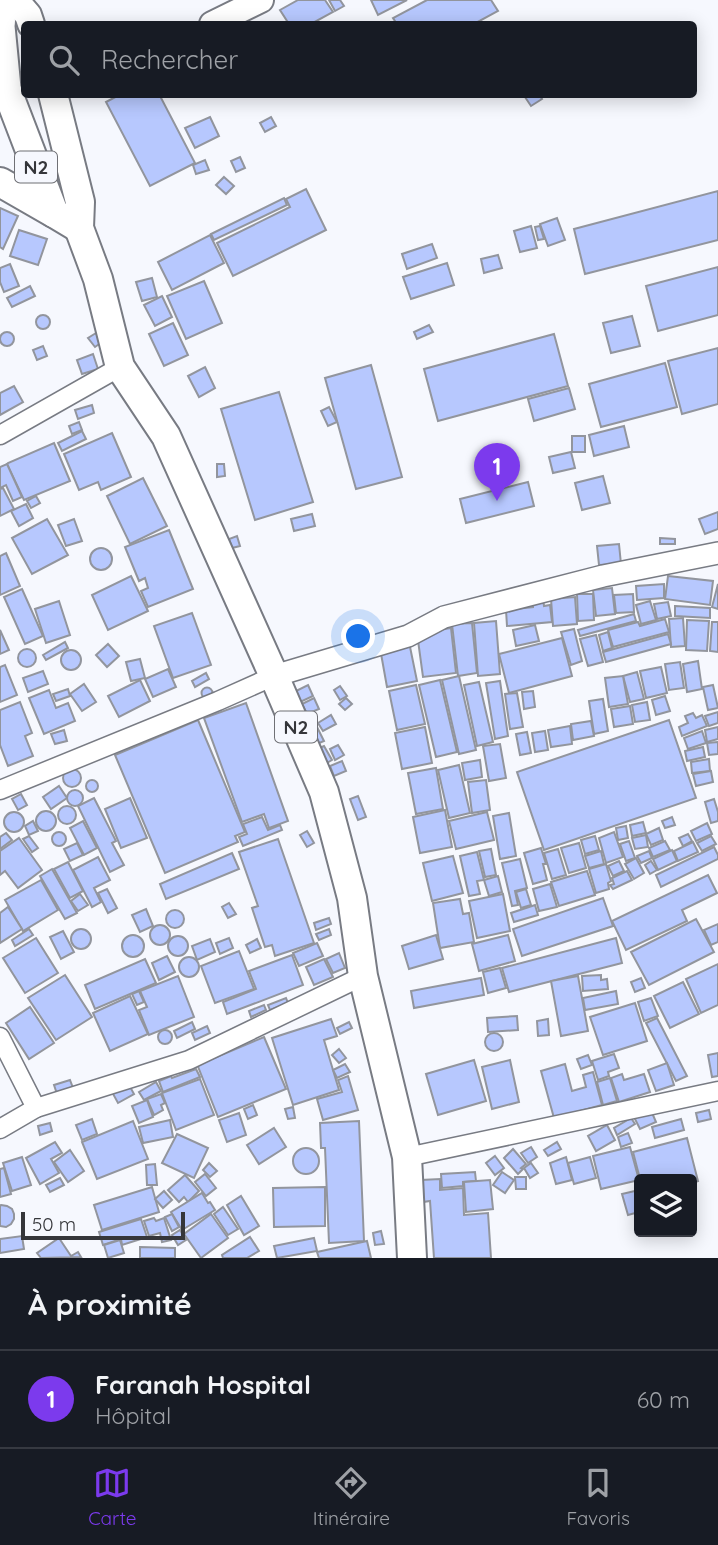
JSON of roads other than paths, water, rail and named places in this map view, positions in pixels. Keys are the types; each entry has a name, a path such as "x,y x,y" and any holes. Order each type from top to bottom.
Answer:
{"highway":[{"name":"N2","path":"11,92 11,135 54,213 79,229"},
{"name":"N2","path":"11,135 60,100 80,202 79,229 98,279 120,367 166,436 324,792 352,898 363,976 407,1157 412,1258"},
{"path":"0,182 54,213"}],"main road":[{"name":"N2","path":"5,0 0,21 11,92"},
{"path":"15,0 30,21"},
{"path":"218,21 261,0"}],"street":[{"path":"0,435 120,367"},
{"path":"0,790 274,676 408,636 444,617 603,576 718,553"},
{"path":"0,1129 36,1108 189,1060 363,976"},
{"path":"0,1037 36,1108"},
{"path":"407,1157 718,1091"}],"place":[{"name":"Faranah Hospital","path":"497,501"}]}
